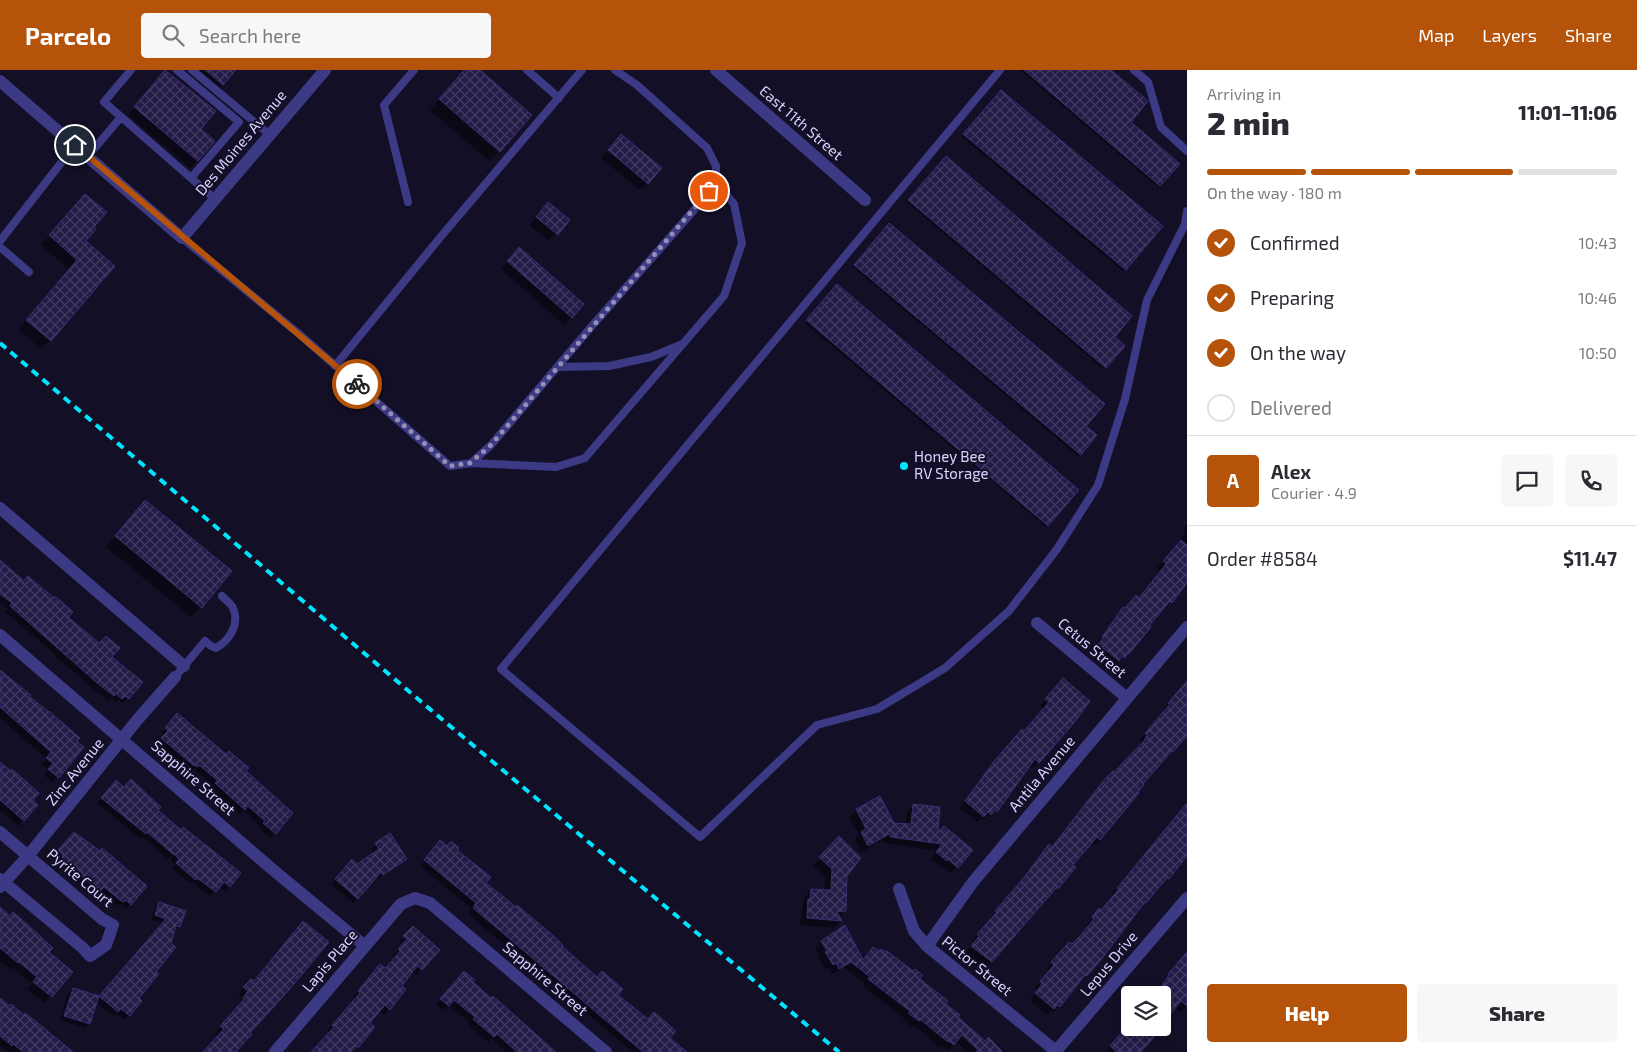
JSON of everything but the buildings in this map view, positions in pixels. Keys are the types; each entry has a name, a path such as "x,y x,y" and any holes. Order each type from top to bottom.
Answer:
{"street":[{"name":"East 11th Street","path":"716,70 865,200"},
{"name":"Des Moines Avenue","path":"182,238 270,135 320,72"},
{"path":"0,81 182,238"},
{"path":"0,508 184,666"},
{"name":"Cetus Street","path":"1037,623 1127,698"},
{"name":"Antila Avenue","path":"927,946 973,882 1187,627"},
{"name":"Sapphire Street","path":"0,635 272,869 365,946"},
{"name":"Zinc Avenue","path":"1,883 28,856 122,739 175,677"},
{"name":"Pyrite Court","path":"0,832 102,919 114,925 106,945 90,956 83,948 1,883"},
{"name":"Pictor Street","path":"899,889 914,931 927,946 1056,1052"},
{"name":"Sapphire Street","path":"415,898 430,903 606,1052"},
{"name":"Lapis Place","path":"275,1052 401,904 415,898"},
{"name":"Lepus Drive","path":"1056,1052 1187,898"}],"lane":[{"path":"131,70 104,102 216,199"},
{"path":"177,70 238,122 191,178"},
{"path":"192,70 270,135"},
{"path":"408,202 384,105 414,70"},
{"path":"526,70 559,98"},
{"path":"335,366 443,234 582,70"},
{"path":"470,463 491,445 702,201 716,182 716,166 707,148 637,85 615,70"},
{"path":"1000,70 501,669 700,837 816,725 877,709 945,668 1009,610 1057,549 1098,485 1125,399 1147,300 1185,224 1187,211"},
{"path":"1134,70 1148,82 1161,127 1187,151"},
{"path":"88,156 120,117"},
{"path":"0,241 75,145"},
{"path":"182,238 335,366 450,466 470,463 556,467 585,458 724,296 742,243 734,204 716,182"},
{"path":"0,247 29,272"},
{"path":"558,367 609,366 651,357 681,345"},
{"path":"175,677 205,641 216,648 224,643 231,634 235,615 232,606 222,596"}],"railway":[{"path":"0,343 425,705 839,1052"}],"way so far":[{"path":"357,384 450,466 470,463 491,445 709,191"}],"place":[{"name":"Honey Bee RV Storage","path":"904,466"}],"route":[{"path":"75,145 182,238 357,384"}]}
